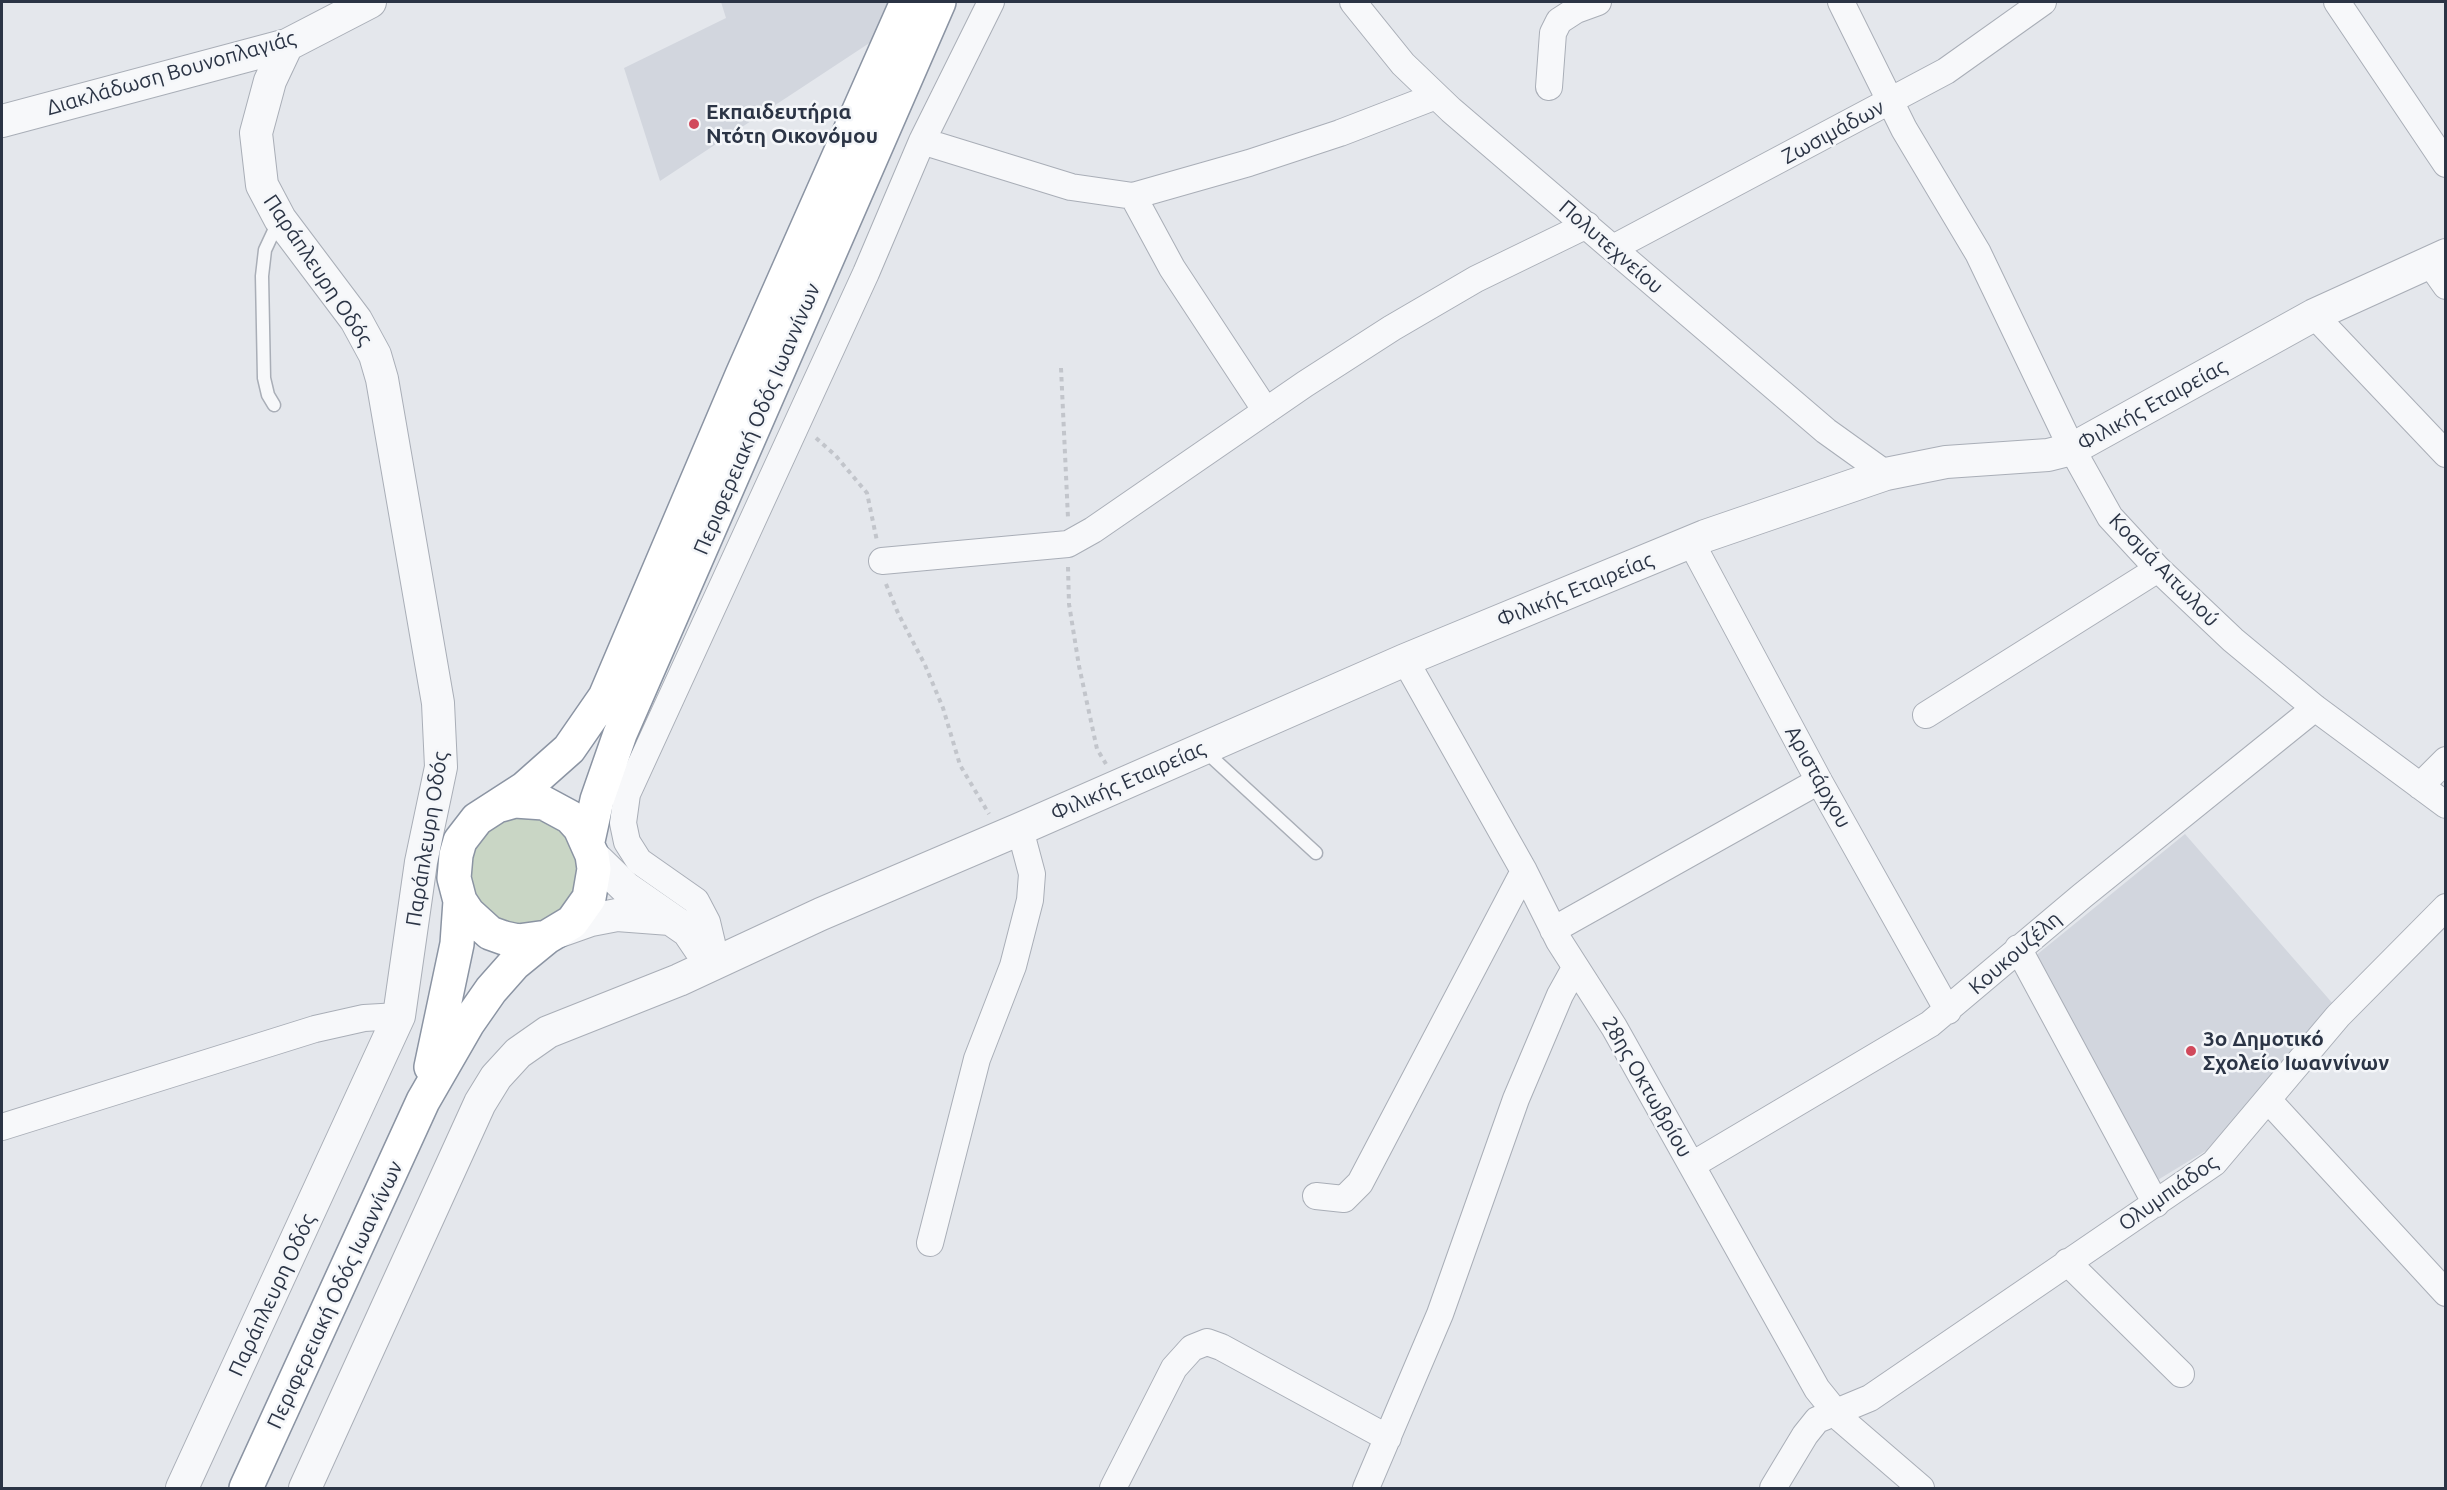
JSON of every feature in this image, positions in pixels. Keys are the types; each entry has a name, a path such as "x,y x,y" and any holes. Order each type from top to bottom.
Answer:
{"highway":[{"name":"Περιφερειακή Οδός Ιωαννίνων","path":"554,934 518,941 490,933 468,914 460,901 454,878 460,841 477,819 501,805 549,769 569,749 605,697 742,375 907,2"},
{"name":"Περιφερειακή Οδός Ιωαννίνων","path":"246,1488 423,1101 468,1023 491,990 514,964 577,916 589,898 594,876 590,848 597,800 620,734 939,2"},
{"name":"Περιφερειακή Οδός Ιωαννίνων","path":"501,805 515,801 544,803 570,817 590,848"},
{"name":"Περιφερειακή Οδός Ιωαννίνων","path":"423,1101 453,970 460,901"}],"street":[{"name":"Διακλάδωση Βουνοπλαγιάς","path":"2,121 287,45 370,2"},
{"path":"711,965 712,943 708,922 696,901 639,861 627,842 623,823 627,794 866,273 922,141 954,75 979,31 991,2"},
{"name":"Πολυτεχνείου","path":"1353,2 1383,42 1436,96 1826,431 1886,474"},
{"path":"1548,87 1553,33 1559,21 1576,10 1598,2"},
{"name":"Κοσμά Αιτωλού","path":"1841,2 1890,101 1978,253 2072,449 2110,517 2158,569 2233,640 2315,708 2445,805"},
{"name":"Ζωσιμάδων","path":"1613,248 1946,71 2043,2"},
{"path":"2337,2 2445,164"},
{"name":"Παράπλευρη Οδός","path":"182,1488 399,1016 425,845 441,767 442,735 382,379 368,341 356,320 280,219 262,185 256,133 265,98 287,45"},
{"path":"922,141 1071,187 1133,196 1329,137 1436,96"},
{"path":"1133,196 1172,268 1266,411"},
{"path":"882,561 1068,544 1093,530 1383,334 1476,279 1587,225"},
{"name":"Φιλικής Εταιρείας","path":"711,965 821,914 1014,832 1404,660 1691,542 1886,474 1946,462 2048,454 2072,449 2314,315 2440,268"},
{"path":"2314,315 2445,454"},
{"name":"Αριστάρχου","path":"1691,542 1819,781 1948,1011"},
{"path":"1926,715 2158,569"},
{"name":"28ης Οκτωβρίου","path":"1404,660 1524,871 1553,930 1614,1027 1817,1389 1834,1412 1921,1488"},
{"name":"Κουκουζέλη","path":"1692,1165 1910,1038 1948,1011 2018,948 2315,708"},
{"path":"2420,786 2445,760"},
{"path":"1553,930 1819,781"},
{"path":"930,1243 974,1067 1013,966 1030,900 1032,874 1014,832"},
{"path":"425,845 456,855"},
{"path":"590,848 626,888 688,931 711,965"},
{"path":"1316,1196 1344,1199 1360,1183 1524,871"},
{"name":"Ολυμπιάδος","path":"1773,1488 1810,1427 1834,1412 1870,1398 2214,1163 2269,1101 2338,1016 2445,907"},
{"path":"554,934 591,920 617,915 670,919"},
{"path":"2018,948 2156,1204"},
{"path":"305,1488 480,1103 496,1077 518,1053 548,1032 711,965"},
{"path":"1366,1488 1440,1314 1516,1099 1560,995 1575,968"},
{"path":"2,1126 315,1029 364,1018 399,1016"},
{"path":"2269,1101 2445,1293"},
{"path":"2067,1262 2181,1374"},
{"path":"1113,1488 1174,1368 1192,1348 1207,1342 1221,1347 1388,1438"}],"lane":[{"path":"274,405 268,395 264,378 262,276 265,250 280,219"},
{"path":"1202,748 1316,853"}],"path":[{"path":"1061,368 1069,604 1079,666 1097,749 1118,786"},
{"path":"795,425 836,456 867,493 889,595 925,665 946,717 960,765 987,811 1014,832"}],"shaded area":[{"name":"Εκπαιδευτήρια Ντότη Οικονόμου","path":"721,2 894,2 877,38 660,181 624,68 726,18"},
{"name":"3ο Δημοτικό Σχολείο Ιωαννίνων","path":"2185,834 2334,1005 2260,1097 2235,1118 2207,1150 2156,1181 2034,957"}],"green space":[{"path":"503,814 557,821 580,856 575,896 556,917 529,927 502,923 471,895 467,855"}],"place":[{"name":"Εκπαιδευτήρια Ντότη Οικονόμου","path":"694,124"},
{"name":"3ο Δημοτικό Σχολείο Ιωαννίνων","path":"2191,1051"}]}
